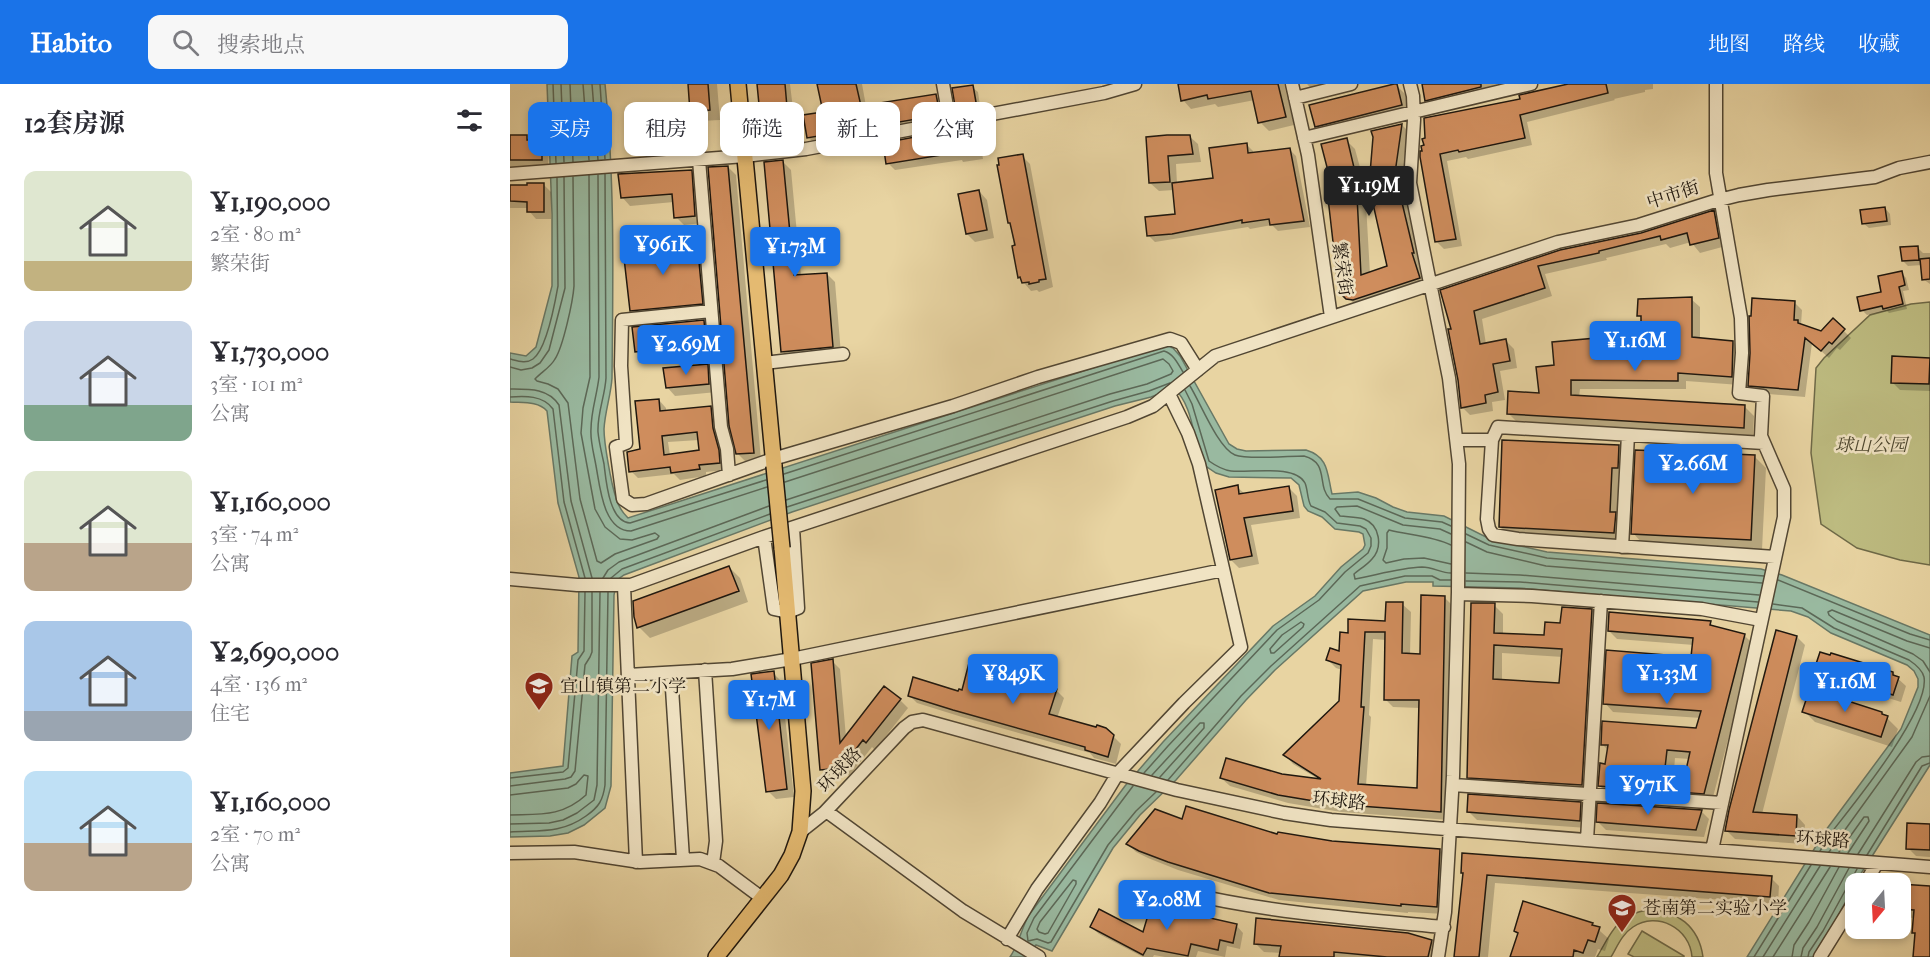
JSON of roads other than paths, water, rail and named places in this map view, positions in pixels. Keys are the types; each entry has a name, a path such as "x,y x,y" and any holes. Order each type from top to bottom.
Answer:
{"main road":[{"path":"738,84 740,102"},
{"path":"716,957 787,865 800,832 803,790 745,156"}],"street":[{"path":"943,84 946,102"},
{"path":"996,114 1104,93 1135,84"},
{"name":"繁荣街","path":"1292,84 1304,138 1331,317"},
{"path":"1295,98 1351,84"},
{"path":"1410,84 1414,112 1410,183 1449,378 1457,440 1459,512 1453,785 1444,927 1438,957"},
{"path":"1304,138 1529,84"},
{"path":"1712,850 1784,517 1785,499 1784,489 1761,436 1763,396 1739,393 1742,353 1741,318 1716,173 1716,84"},
{"path":"804,148 912,130"},
{"path":"510,174 745,156"},
{"path":"699,160 721,427 727,449 729,475"},
{"name":"中市街","path":"510,579 577,585 631,585 765,537 1127,417 1153,406 1215,356 1558,242 1639,225 1721,199 1768,189 1875,177 1899,168 1930,162"},
{"path":"711,311 622,320 621,366 626,443 616,447 623,499 632,505 646,504 729,475 953,406 1038,377 1170,339 1180,344 1197,371"},
{"path":"764,363 843,354"},
{"path":"1011,941 1037,889 1121,774 1184,703 1241,647 1199,464 1171,393"},
{"path":"1764,443 1498,427 1492,440 1487,519 1491,533 1496,536 1774,563"},
{"path":"1622,547 1628,435"},
{"path":"1457,440 1492,440"},
{"path":"765,537 774,609 788,612 798,609 793,528"},
{"path":"628,675 732,669 792,659 1223,570"},
{"path":"619,586 628,675 636,862"},
{"path":"1458,593 1601,601 1762,616"},
{"path":"1587,840 1601,601"},
{"path":"705,670 716,841 713,863"},
{"path":"671,673 683,859"},
{"name":"环球路","path":"800,832 826,811 904,728 916,721 930,721 1177,790 1284,813 1331,820 1930,867"},
{"path":"1453,785 1722,803"},
{"path":"826,811 963,911 1036,956"},
{"path":"510,854 574,852 636,862 700,859 713,863 762,898"},
{"path":"1870,873 1876,862"},
{"path":"1186,893 1232,904 1272,910 1444,927"},
{"path":"1820,957 1845,917"}],"water":[{"path":"547,84 605,84 606,102 548,102"},
{"path":"550,156 610,156 613,268 612,378 604,435 614,491 619,506 628,518 1164,345 1173,348 1180,356 1229,444 1246,451 1306,450 1314,453 1326,467 1332,494 1358,492 1407,512 1444,516 1490,539 1547,552 1761,569 1782,575 1930,635 1930,765 1861,873 1845,873 1845,903 1813,957 1747,957 1826,830 1901,729 1918,687 1918,679 1914,671 1907,665 1831,633 1808,617 1791,611 1519,588 1433,586 1433,582 1406,582 1363,591 1275,670 1176,780 1140,815 1113,848 1052,951 1036,945 1027,957 1010,957 1029,915 1125,786 1163,742 1273,626 1315,596 1365,545 1363,534 1335,529 1322,517 1308,511 1304,506 1299,485 1291,478 1229,477 1216,473 1204,465 1190,415 1181,396 1174,388 792,512 624,575 617,580 614,595 611,786 605,808 584,825 568,833 510,837 510,773 563,766 572,656 578,652 579,577 558,503 547,411 535,404 510,402 510,353 526,356 536,347 552,286"}],"place":[{"name":"宜山镇第二小学","path":"539,712"},
{"name":"苍南第二实验小学","path":"1622,934"}],"park label":[{"name":"球山公园","path":"1871,445"}]}
